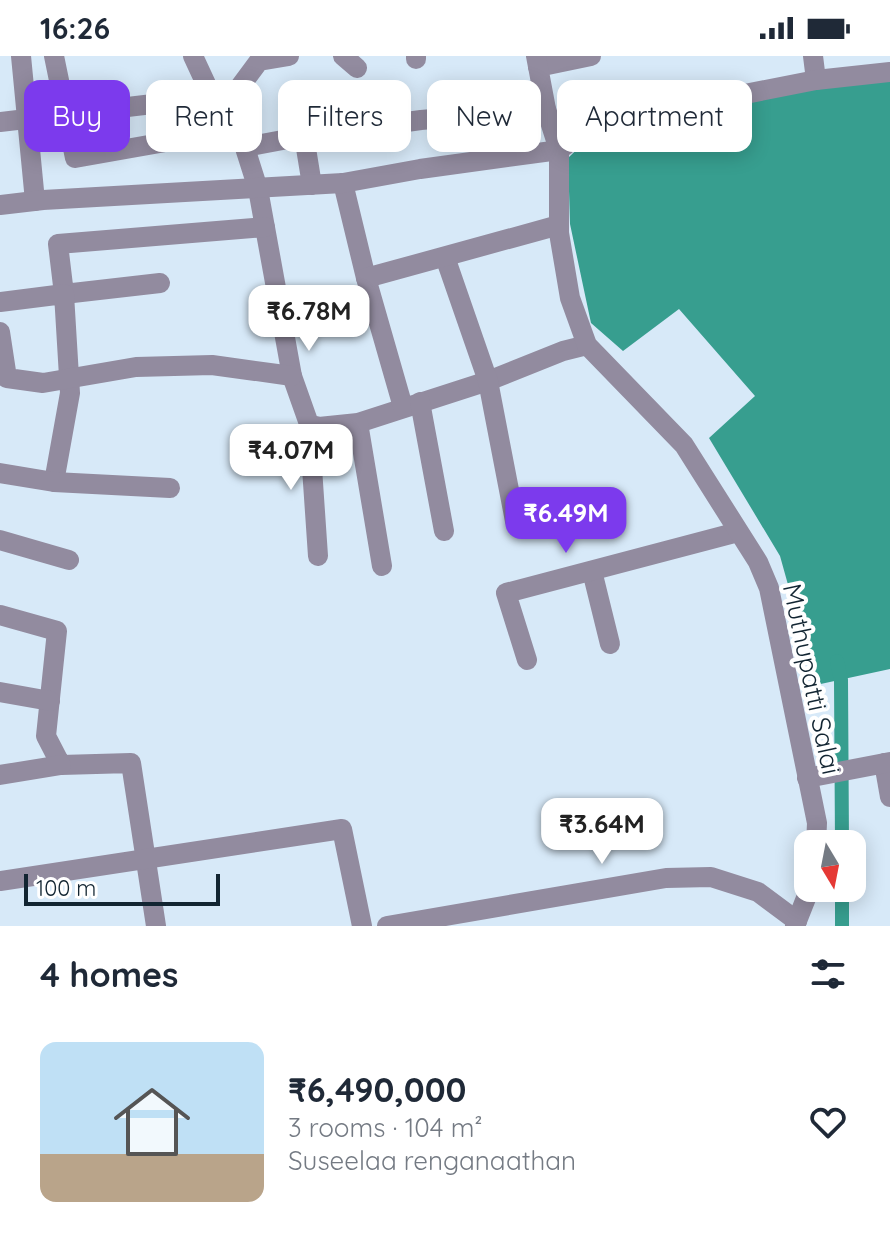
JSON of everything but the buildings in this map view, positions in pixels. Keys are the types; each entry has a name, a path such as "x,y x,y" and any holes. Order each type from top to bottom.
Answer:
{"street":[{"path":"21,56 24,88"},
{"path":"54,56 60,80"},
{"path":"193,56 206,80"},
{"path":"240,80 259,61 289,56"},
{"path":"557,144 546,109 537,61 591,56"},
{"path":"813,56 816,80"},
{"path":"752,93 816,80 890,72"},
{"path":"411,121 546,109"},
{"path":"0,122 24,119"},
{"path":"0,205 343,183 557,150"},
{"path":"30,152 35,201"},
{"path":"74,152 75,158 125,152"},
{"path":"246,152 258,189 292,376 309,424 318,556"},
{"path":"307,152 312,185"},
{"path":"309,424 319,427 358,423 587,345 570,298 559,225 559,152"},
{"path":"343,183 366,278 412,404 444,531"},
{"path":"366,278 559,225"},
{"path":"54,482 70,393 58,244 265,227"},
{"path":"445,257 488,381 515,521"},
{"path":"0,302 160,283"},
{"path":"0,332 7,378 43,383 136,367 212,365 292,376"},
{"name":"Muthupatti Salai","path":"587,345 684,445 758,562 769,588 817,830"},
{"path":"358,423 382,566"},
{"path":"0,473 54,482 170,488"},
{"path":"527,660 506,593 738,532"},
{"path":"0,540 69,560"},
{"path":"592,571 610,644"},
{"path":"0,615 57,631 46,736 61,765"},
{"path":"0,692 50,701"},
{"path":"0,775 61,765 131,763 156,926"},
{"path":"807,778 887,763 890,797"},
{"path":"0,881 342,829 362,926"},
{"path":"387,926 666,878 711,877 758,892 796,924 805,902"}],"shaded area":[{"path":"890,81 890,669 816,685 780,556 709,438 755,396 679,309 623,351 591,323 570,224 568,158 574,152 752,152 752,102 817,89"}],"waterway":[{"path":"837,661 841,680 842,830"},
{"path":"842,902 842,926"}]}
